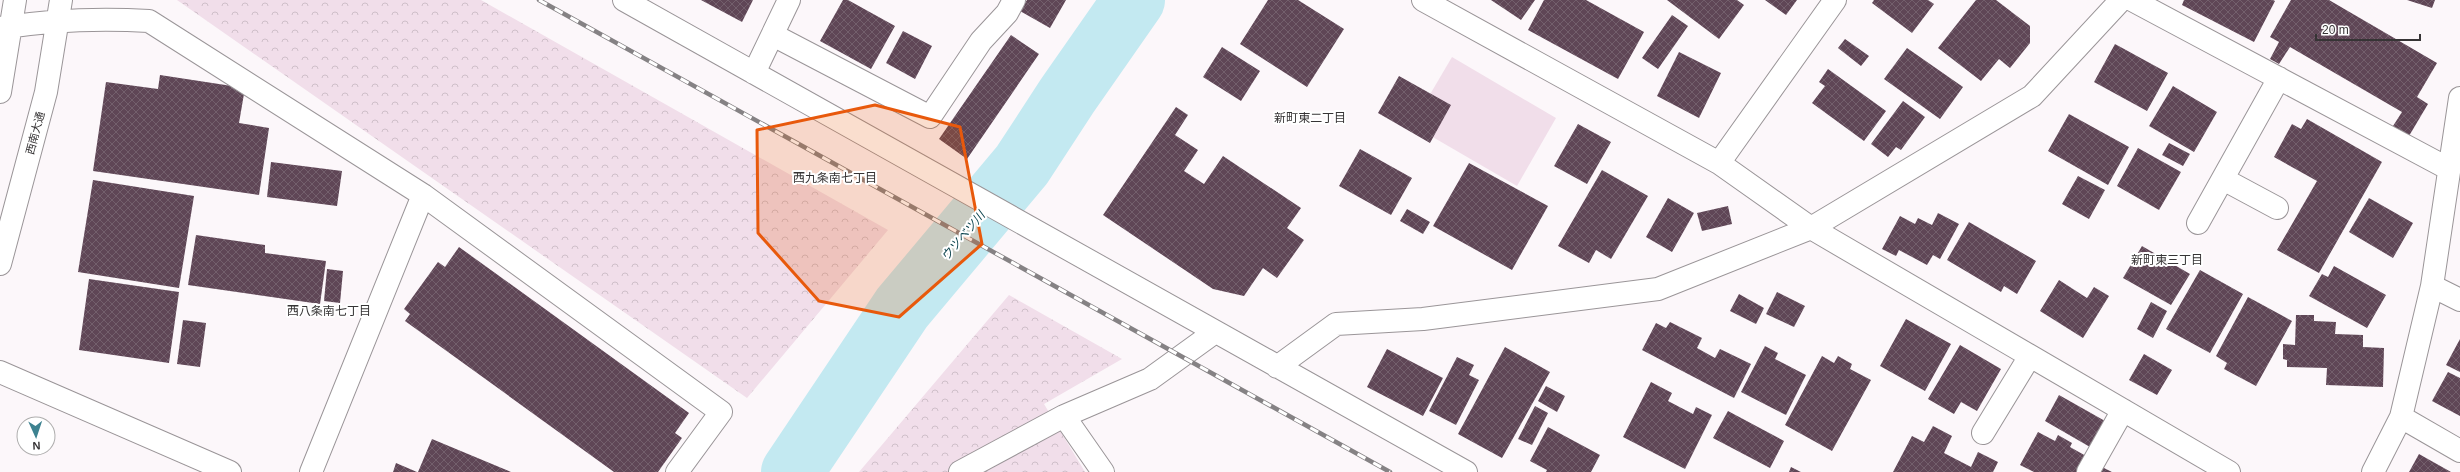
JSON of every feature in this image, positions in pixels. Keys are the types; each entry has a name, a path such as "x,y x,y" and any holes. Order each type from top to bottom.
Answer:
{"street":[{"path":"0,92 5,27 15,0"},
{"path":"624,0 1466,472"},
{"path":"754,73 790,0"},
{"path":"772,35 930,117 982,41 1007,13 1014,0"},
{"path":"1423,0 1719,163 1811,228 2229,472"},
{"path":"1719,163 1835,0"},
{"path":"1277,367 1336,324 1423,318 1658,289 1811,228 2032,96 2121,0"},
{"path":"2132,0 2449,169"},
{"path":"5,27 59,10 110,18 149,21 423,195 721,412 677,472"},
{"name":"西南大通","path":"0,264 46,92 59,10"},
{"path":"2198,223 2279,78"},
{"path":"2373,472 2401,417 2432,286 2460,98"},
{"path":"2223,179 2277,208"},
{"path":"311,472 423,195"},
{"path":"2432,286 2460,300"},
{"path":"960,472 1064,416 1150,379 1215,332"},
{"path":"1983,433 2030,356"},
{"path":"0,372 230,472"},
{"path":"2088,472 2124,410"},
{"path":"1064,416 1103,472"},
{"path":"2401,417 2460,451"}],"highlighted area":[{"path":"875,105 960,127 982,244 899,317 819,301 758,233 757,130"}],"green space":[{"path":"177,0 481,0 888,230 747,398"},
{"path":"1452,57 1556,118 1517,186 1412,125"},
{"path":"1009,295 1122,359 1044,404 1085,472 859,472"}],"building":[{"path":"701,0 753,0 742,22"},
{"path":"843,0 848,0 895,26 871,69 820,41"},
{"path":"1027,0 1066,0 1050,28 1020,11"},
{"path":"1268,0 1298,0 1344,29 1307,87 1240,44"},
{"path":"1491,0 1535,0 1521,20"},
{"path":"1544,0 1586,0 1644,32 1618,79 1528,30"},
{"path":"1667,0 1737,0 1744,5 1719,39"},
{"path":"1765,0 1797,0 1786,15"},
{"path":"1874,0 1928,0 1934,4 1912,33 1872,3"},
{"path":"1976,0 1996,0 2030,26 2030,43 2010,68 1999,59 1981,81 1938,48"},
{"path":"2184,0 2275,1 2254,42 2182,5"},
{"path":"2291,0 2329,0 2437,63 2417,97 2428,104 2409,136 2393,126 2402,112 2290,47 2279,64 2270,59 2279,42 2270,37"},
{"path":"2407,0 2435,0 2432,8"},
{"path":"1672,15 1688,26 1658,69 1642,58"},
{"path":"903,31 932,46 915,79 886,63"},
{"path":"1011,35 1039,54 967,159 939,139"},
{"path":"1845,39 1869,56 1861,66 1838,48"},
{"path":"2115,44 2168,73 2147,111 2094,82"},
{"path":"1222,47 1260,71 1241,101 1203,77"},
{"path":"1907,48 1963,87 1940,119 1884,79"},
{"path":"1679,52 1721,73 1699,118 1657,96"},
{"path":"1828,69 1886,111 1864,141 1812,103 1825,86 1819,82"},
{"path":"160,75 245,88 239,123 269,128 259,195 93,171 106,82 158,89"},
{"path":"1399,76 1451,105 1430,143 1378,113"},
{"path":"2173,86 2217,112 2194,152 2149,126"},
{"path":"1903,101 1925,117 1901,150 1896,147 1888,157 1871,144"},
{"path":"1176,107 1188,115 1175,135 1198,150 1184,171 1204,184 1223,156 1301,208 1287,228 1304,240 1277,278 1263,268 1244,296 1213,289 1103,215"},
{"path":"2069,114 2129,147 2108,185 2048,151"},
{"path":"2307,119 2382,162 2319,273 2277,250 2317,181 2274,157 2292,124 2301,129"},
{"path":"1578,124 1611,142 1587,184 1554,166"},
{"path":"2169,143 2190,154 2183,166 2162,155"},
{"path":"2138,148 2181,172 2159,210 2117,186"},
{"path":"1360,149 1412,178 1391,215 1339,186"},
{"path":"271,162 342,171 337,206 267,197"},
{"path":"1469,163 1548,206 1512,270 1433,226"},
{"path":"1602,170 1648,196 1611,259 1596,250 1589,263 1558,246"},
{"path":"2078,176 2105,190 2089,219 2062,204"},
{"path":"93,180 194,196 179,288 78,272"},
{"path":"1668,198 1694,213 1672,252 1646,237"},
{"path":"2369,198 2413,223 2393,258 2349,232"},
{"path":"1728,206 1732,224 1702,231 1697,213"},
{"path":"1407,209 1430,222 1423,234 1400,221"},
{"path":"1938,213 1959,224 1940,259 1933,255 1927,265 1899,250 1896,256 1882,249 1900,216 1915,224 1918,218 1932,225"},
{"path":"1969,222 2036,261 2017,294 2004,286 2001,292 1947,260"},
{"path":"196,235 265,245 265,253 326,261 320,304 188,285"},
{"path":"2142,246 2190,274 2171,305 2123,278"},
{"path":"459,247 689,413 675,433 682,438 658,472 614,472 405,321 410,314 404,309 438,262 445,267"},
{"path":"2334,266 2386,295 2367,328 2309,296 2322,274 2328,277"},
{"path":"327,269 343,271 340,303 324,301"},
{"path":"2200,270 2243,294 2210,353 2166,329"},
{"path":"89,279 179,292 169,363 79,350"},
{"path":"2059,280 2087,298 2094,287 2109,296 2083,338 2040,311"},
{"path":"1777,292 1805,306 1794,327 1766,314"},
{"path":"1739,294 1764,308 1756,324 1730,311"},
{"path":"2248,297 2292,321 2256,386 2224,369 2227,363 2216,356"},
{"path":"2151,302 2167,311 2153,338 2137,329"},
{"path":"2296,315 2314,315 2314,321 2336,322 2335,334 2363,335 2363,347 2384,348 2383,387 2326,385 2327,368 2287,367 2287,360 2283,359 2283,344 2295,345"},
{"path":"1906,319 1951,344 1925,391 1880,366"},
{"path":"183,320 206,323 200,367 177,364"},
{"path":"1670,322 1702,338 1697,348 1715,358 1720,349 1751,364 1734,398 1642,350 1656,323 1666,328"},
{"path":"2460,339 2460,372 2446,365"},
{"path":"1960,345 2001,369 1977,411 1961,402 1954,414 1928,399"},
{"path":"1765,346 1778,353 1775,359 1806,375 1786,415 1741,392"},
{"path":"1505,347 1550,372 1502,458 1458,434"},
{"path":"1387,349 1443,378 1423,416 1367,387"},
{"path":"2144,354 2172,370 2157,395 2129,380"},
{"path":"1822,356 1834,363 1838,356 1852,364 1850,369 1871,380 1832,451 1785,425"},
{"path":"1457,357 1474,365 1469,375 1479,380 1456,425 1429,411"},
{"path":"2448,372 2460,378 2460,416 2432,401"},
{"path":"1651,382 1672,393 1668,401 1693,414 1696,407 1712,415 1685,469 1623,437"},
{"path":"1546,386 1565,396 1557,412 1538,401"},
{"path":"2059,395 2105,421 2090,447 2045,421"},
{"path":"1535,406 1548,413 1532,445 1518,439"},
{"path":"1728,411 1784,441 1770,468 1713,438"},
{"path":"1933,426 1952,436 1944,453 1971,467 1978,452 1998,462 1993,472 1893,472 1912,436 1924,442"},
{"path":"1548,427 1600,455 1591,472 1546,472 1547,470 1530,461"},
{"path":"2038,432 2055,441 2058,435 2072,443 2070,447 2086,456 2078,472 2034,472 2020,465"},
{"path":"432,439 511,472 418,472"},
{"path":"2419,454 2451,472 2409,472"},
{"path":"396,463 417,472 393,472"},
{"path":"1791,467 1801,472 1789,472"},
{"path":"2102,467 2112,472 2099,472"}],"waterway":[{"name":"ウツベツ川","path":"792,472 902,308 1022,165 1067,96 1134,0"}],"railway":[{"path":"539,0 1390,472"}],"district":[{"name":"新町東二丁目","path":"1310,118"},
{"name":"西九条南七丁目","path":"835,178"},
{"name":"新町東三丁目","path":"2167,260"},
{"name":"西八条南七丁目","path":"329,311"}]}
